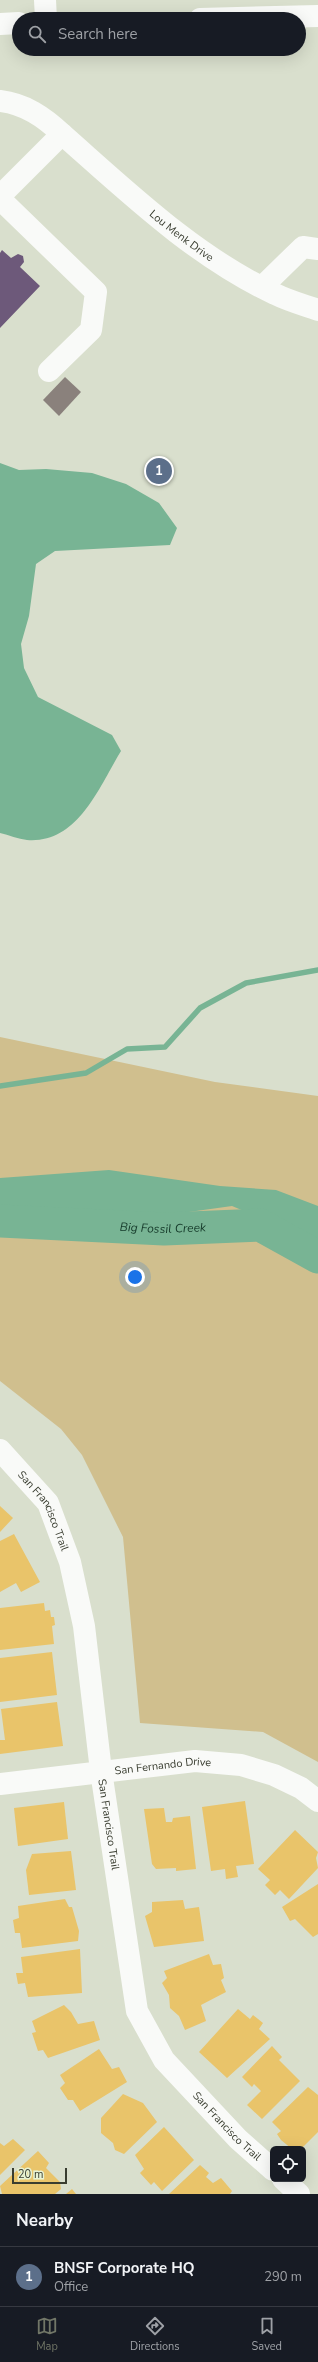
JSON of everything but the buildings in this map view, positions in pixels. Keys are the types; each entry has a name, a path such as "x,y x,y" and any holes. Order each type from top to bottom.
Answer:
{"street":[{"path":"46,0 46,12"},
{"path":"306,16 318,16"},
{"path":"0,24 12,23"},
{"name":"Lou Menk Drive","path":"0,101 21,106 46,118 158,219 213,259 276,294 318,310"},
{"path":"49,372 91,330 96,292 3,191 62,134"},
{"path":"262,287 303,247 318,249"},
{"name":"San Francisco Trail","path":"0,1450 48,1503 70,1562 84,1626 101,1771 137,2010 164,2060 238,2139 270,2167"},
{"name":"San Fernando Drive","path":"0,1784 195,1761 241,1765 274,1775 301,1788 318,1801"},
{"path":"285,2182 299,2194"}],"shaded area":[{"path":"0,463 19,470 46,469 92,473 126,484 159,503 177,528 170,545 55,551 36,564 29,616 21,644 24,668 38,697 112,735 121,751 95,796 85,810 73,823 60,833 45,839 27,840 0,833"},
{"path":"0,1037 215,1082 318,1096 318,1762 263,1732 140,1723 123,1537 82,1455 61,1429 0,1381"},
{"path":"109,1170 220,1186 276,1190 318,1206 318,1246 300,1234 232,1206 124,1221 95,1215 5,1228 0,1233 0,1178"}],"waterway":[{"path":"0,1086 86,1073 127,1049 165,1047 200,1008 246,983 318,970"},
{"name":"Big Fossil Creek","path":"0,1221 164,1229 260,1225 318,1257"}],"place":[{"name":"BNSF Corporate HQ","path":"159,471"}]}
